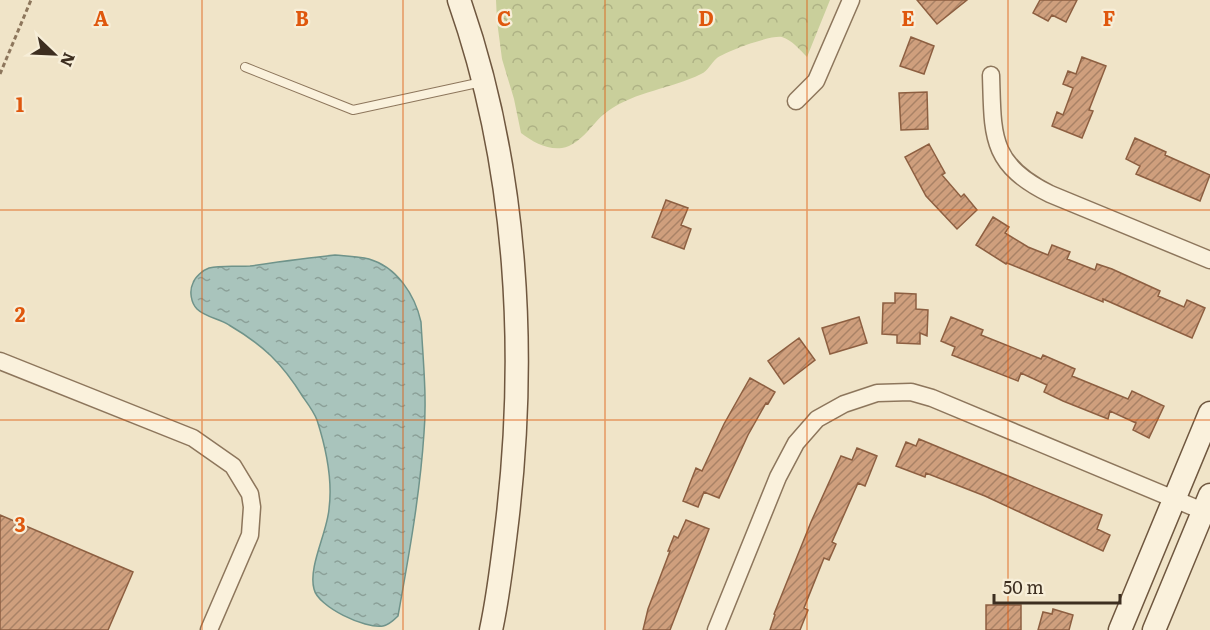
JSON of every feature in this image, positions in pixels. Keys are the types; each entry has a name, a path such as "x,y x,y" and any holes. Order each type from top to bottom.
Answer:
{"street":[{"path":"459,0 483,82 495,136 515,285 515,426 511,493 492,628"},
{"path":"796,101 816,81 851,0"},
{"path":"991,75 993,128 999,152 1018,174 1035,187 1050,194 1210,260"},
{"path":"0,361 193,438 233,466 249,494 252,507 250,535 208,630"},
{"path":"716,630 778,477 796,443 817,419 844,404 877,393 911,392 932,398 1174,498 1208,507 1154,630"},
{"path":"1120,630 1210,413"}],"lane":[{"path":"245,67 353,110 483,82"}],"path":[{"path":"0,74 31,0"}],"green space":[{"path":"496,0 830,0 807,57 782,37 768,38 749,44 717,58 701,74 619,104 603,115 576,142 562,148 551,148 540,145 521,133 502,59"}],"water":[{"path":"335,255 369,259 388,268 409,292 421,322 425,406 420,479 398,616 383,626 365,624 343,615 324,603 314,589 316,560 328,518 330,486 326,453 313,411 271,356 241,332 200,312 193,304 191,297 194,281 209,268 250,266"}],"building":[{"path":"917,0 967,0 937,24"},
{"path":"1040,0 1077,0 1066,22 1052,15 1048,21 1033,13"},
{"path":"911,37 934,46 924,74 900,66"},
{"path":"1082,57 1106,66 1089,110 1093,111 1082,138 1052,126 1057,112 1063,115 1073,88 1063,84 1068,71 1076,74"},
{"path":"927,92 928,129 901,130 899,93"},
{"path":"1135,138 1166,152 1165,155 1210,175 1200,201 1136,174 1140,166 1126,159"},
{"path":"929,144 945,173 942,175 961,197 964,194 977,210 957,229 926,196 905,157"},
{"path":"666,200 688,208 681,225 691,229 684,249 652,237"},
{"path":"993,217 1009,227 1005,233 1028,247 1048,255 1052,245 1070,252 1067,259 1095,270 1097,264 1112,269 1160,291 1158,296 1184,307 1187,300 1205,308 1192,338 1103,299 1103,302 1006,264 976,245"},
{"path":"895,293 916,294 916,309 928,310 927,336 920,333 920,344 897,343 897,335 882,334 883,303 895,303"},
{"path":"859,317 867,343 830,354 822,328"},
{"path":"951,317 983,330 981,335 1041,359 1043,355 1075,369 1072,376 1128,399 1132,391 1164,406 1149,438 1133,430 1136,423 1110,411 1108,419 1063,401 1044,392 1047,385 1021,373 1018,381 952,355 955,347 941,341"},
{"path":"799,338 815,360 784,384 768,361"},
{"path":"750,378 775,392 748,435 719,498 704,492 698,507 683,501 696,468 702,471 724,424"},
{"path":"919,439 1102,515 1097,529 1110,535 1103,551 985,496 926,473 925,477 896,466 906,442 916,446"},
{"path":"857,448 877,456 865,486 858,483 832,542 836,544 829,560 824,558 804,608 808,610 800,630 770,630 774,614 811,522 841,456 852,460"},
{"path":"0,515 133,572 108,630 0,630"},
{"path":"686,520 709,529 670,630 643,630 648,609 670,551 668,551 674,536 678,538"},
{"path":"986,605 1021,605 1021,630 986,630"},
{"path":"1053,609 1073,615 1069,630 1038,630 1043,612 1052,614"}]}
